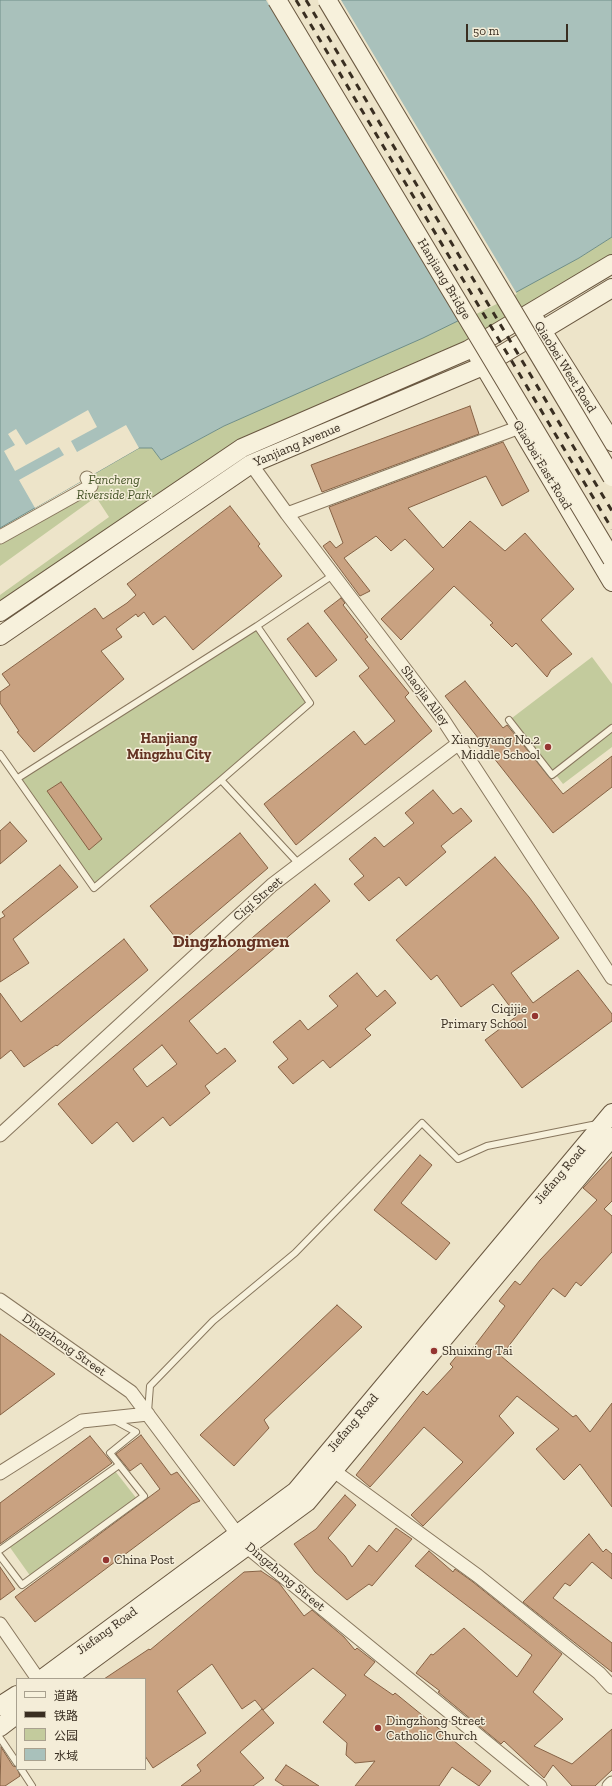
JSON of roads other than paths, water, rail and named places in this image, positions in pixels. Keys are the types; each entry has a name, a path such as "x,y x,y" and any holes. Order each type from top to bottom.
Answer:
{"main road":[{"name":"Hanjiang Bridge","path":"277,0 612,559"},
{"path":"326,0 612,477"},
{"name":"Yanjiang Avenue","path":"0,612 242,448 473,347 612,264"},
{"name":"Yanjiang Avenue","path":"0,636 251,464 483,366 612,288"},
{"name":"Qiaobei West Road","path":"531,312 612,442"},
{"name":"Qiaobei East Road","path":"473,347 612,582"},
{"name":"Jiefang Road","path":"43,1678 242,1541 307,1502 334,1471 609,1133"},
{"name":"Jiefang Road","path":"67,1678 242,1541 296,1491 609,1133"},
{"path":"0,1706 16,1696"},
{"path":"0,1727 16,1715"}],"street":[{"path":"287,514 520,427"},
{"name":"Shaojia Alley","path":"251,464 287,514 442,718 612,978"},
{"path":"0,537 91,486 87,478"},
{"name":"Ciqi Street","path":"0,1136 272,885 459,743"},
{"name":"Dingzhong Street","path":"0,1300 131,1392 242,1541 540,1786"},
{"path":"0,1473 82,1421 113,1419 148,1414"},
{"path":"334,1471 478,1576 599,1673 612,1687"},
{"path":"0,1624 37,1678"},
{"path":"612,1691 610,1694 612,1695"},
{"path":"609,1786 612,1782"}],"lane":[{"path":"18,778 257,626 333,575"},
{"path":"0,754 94,888 310,703 257,626"},
{"path":"509,720 552,775 612,728"},
{"path":"221,780 299,864"},
{"path":"148,1414 150,1386 213,1321 295,1253 422,1123 458,1159 487,1146 609,1133"},
{"path":"0,1556 22,1584 144,1496 110,1454 136,1432 113,1419"},
{"path":"0,1550 119,1465"},
{"path":"0,1738 16,1762"},
{"path":"22,1770 32,1786"}],"water":[{"path":"0,0 612,0 612,237 579,258 511,295 423,338 224,426 161,460 152,448 139,448 0,528"}],"railway":[{"path":"296,0 612,529"},
{"path":"306,0 612,511"}],"place":[{"name":"Xiangyang No.2 Middle School","path":"548,747"},
{"name":"Ciqijie Primary School","path":"535,1016"},
{"name":"Shuixing Tai","path":"434,1351"},
{"name":"China Post","path":"106,1560"},
{"name":"Dingzhong Street Catholic Church","path":"378,1728"}],"district":[{"name":"Hanjiang Mingzhu City","path":"169,748"},
{"name":"Dingzhongmen","path":"231,942"}],"park label":[{"name":"Fancheng Riverside Park","path":"114,488"}]}
